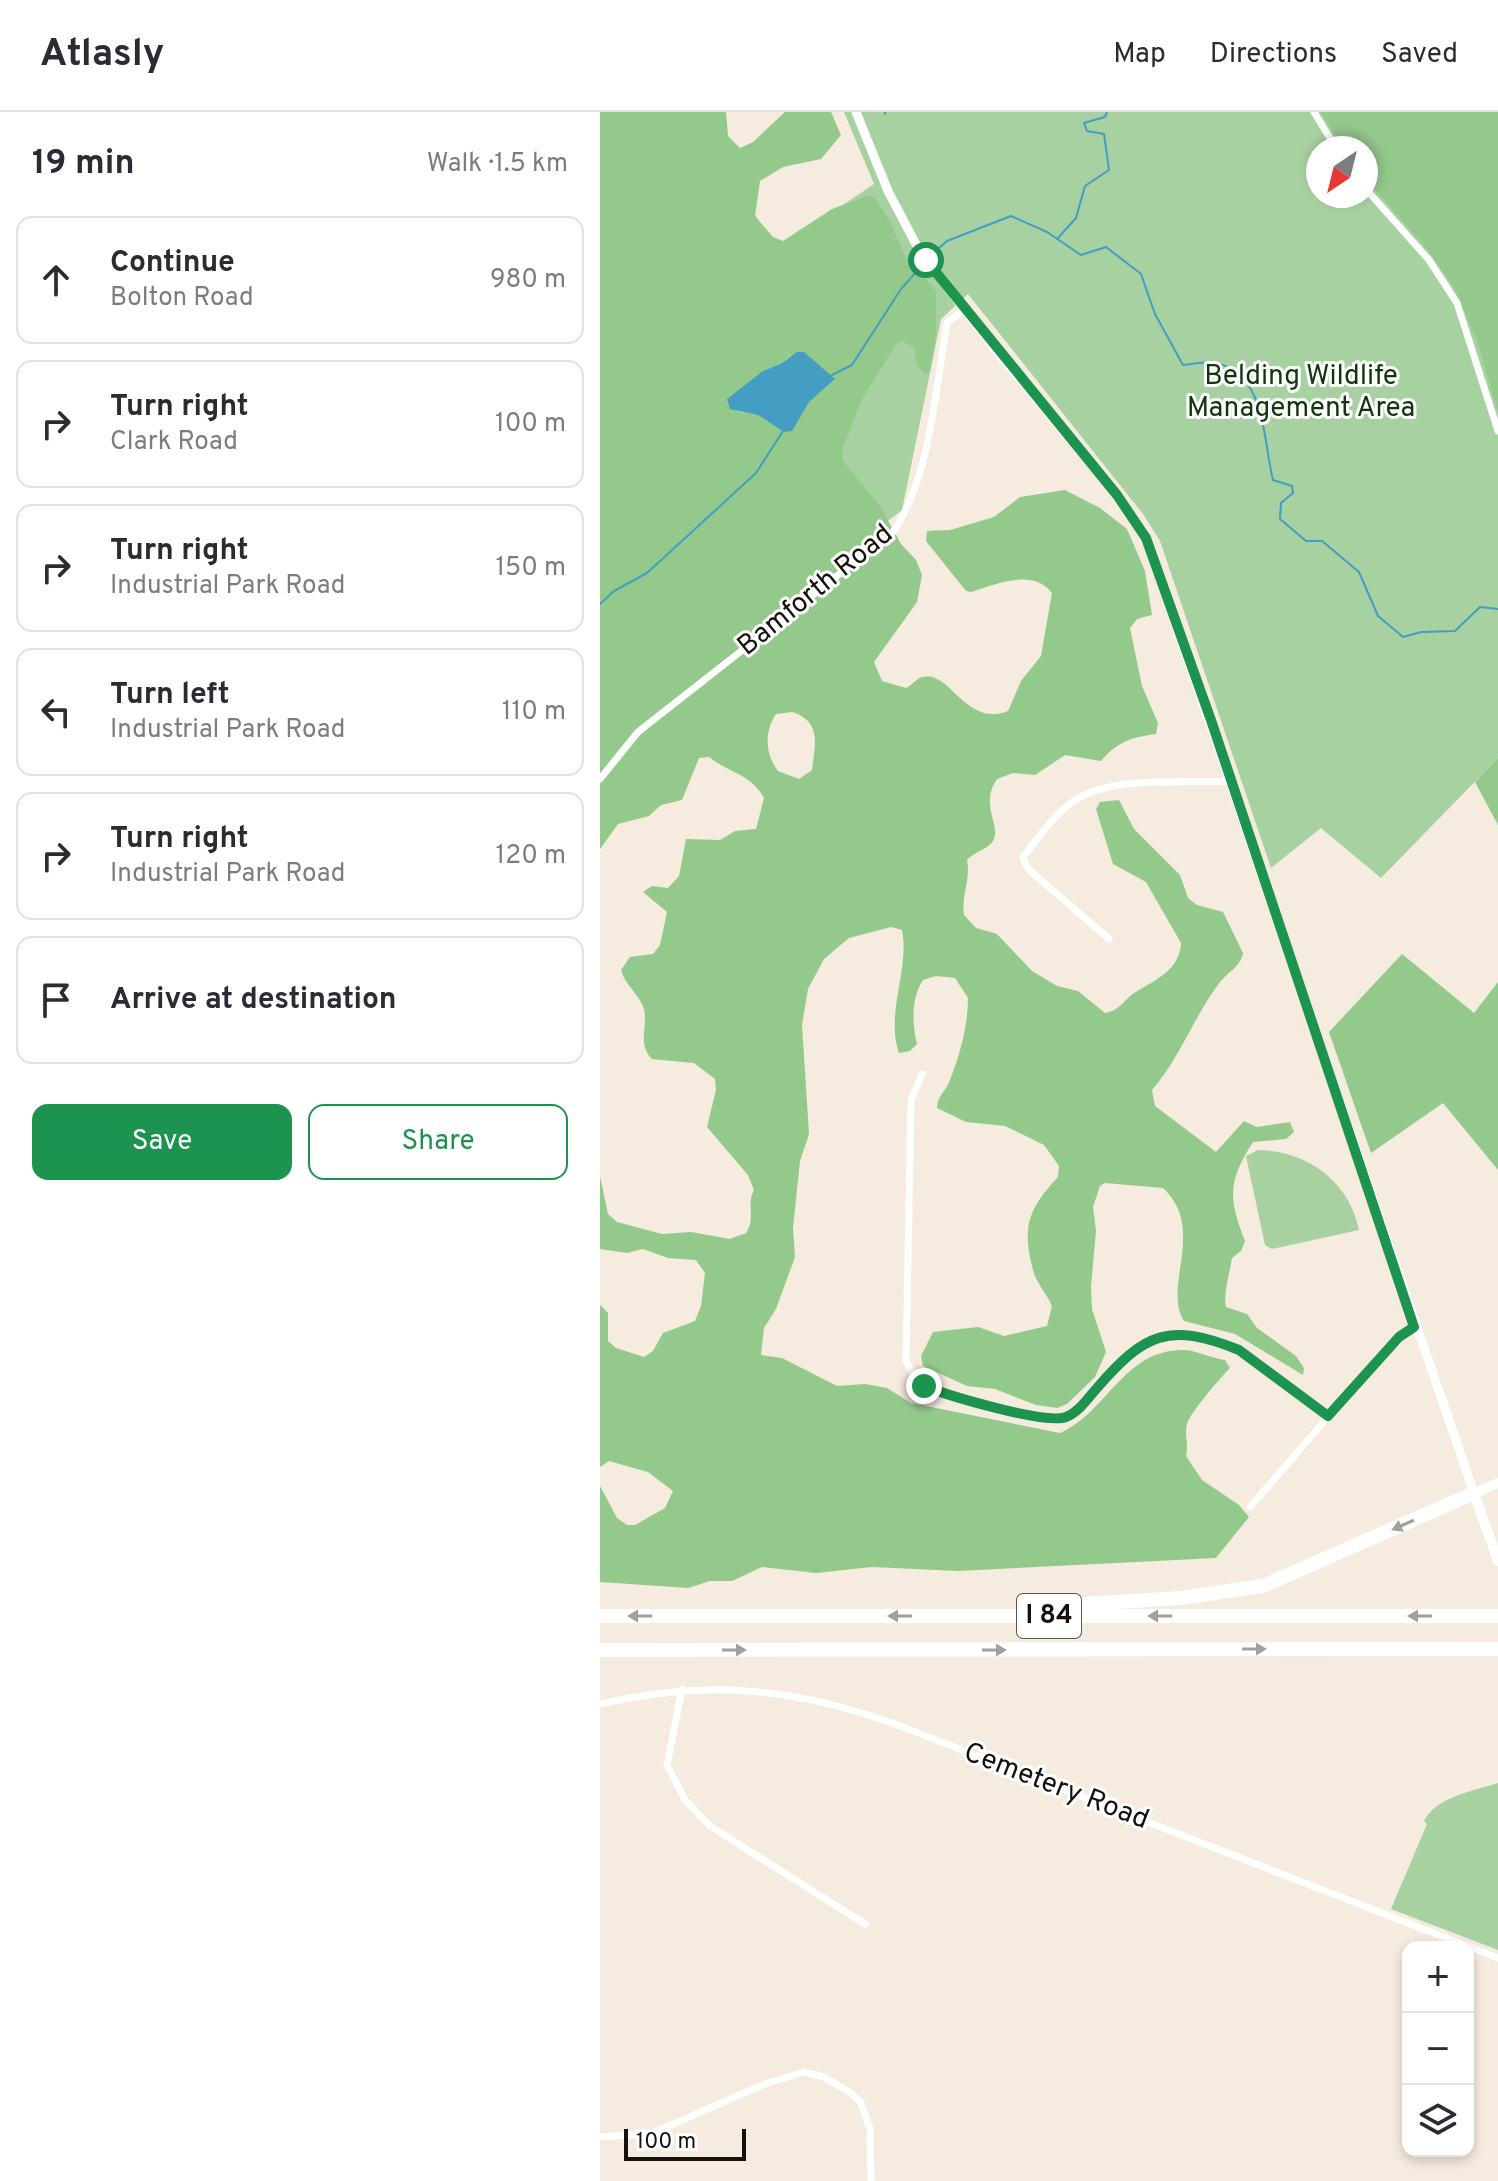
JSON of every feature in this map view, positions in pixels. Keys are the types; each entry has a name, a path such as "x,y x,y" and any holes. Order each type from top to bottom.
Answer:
{"highway":[{"path":"1039,1616 1066,1605 1181,1598 1263,1586 1474,1493"},
{"name":"I 84","path":"600,1616 1498,1616"},
{"name":"I 84","path":"600,1650 1498,1649"}],"main road":[{"path":"1498,1483 1474,1493 1498,1561"}],"street":[{"path":"856,112 887,189 919,250 1117,495 1146,538 1414,1327 1474,1493"},
{"path":"1314,112 1329,136"},
{"path":"1378,203 1429,260 1457,303 1498,431"},
{"name":"Bamforth Road","path":"600,779 638,732 893,532 908,512 918,477 947,323 964,309"},
{"path":"1109,939 1028,869 1023,858 1061,811 1091,791 1122,786 1231,781"},
{"path":"922,1074 911,1100 906,1361 924,1386 1038,1417 1065,1417 1078,1409 1129,1352 1156,1337 1172,1336 1223,1344 1239,1350 1328,1416"},
{"path":"1250,1507 1389,1347 1414,1327"},
{"name":"Cemetery Road","path":"600,1704 682,1689 737,1688 792,1694 862,1712 1498,1958"},
{"path":"682,1689 667,1765 694,1813 865,1924"},
{"path":"600,2137 653,2133 762,2085 804,2072 824,2077 861,2103 870,2129 871,2181"}],"green space":[{"name":"Belding Wildlife Management Area","path":"600,112 714,112 771,254 874,184 844,112 1498,112 1498,758 1381,878 1321,828 1271,868 1160,541 1143,514 968,294 941,319 902,510 647,706"},
{"path":"600,112 726,112 728,136 740,148 753,142 785,112 831,112 841,135 821,159 783,167 760,181 755,216 773,237 783,241 832,209 867,196 875,198 890,221 904,255 936,291 936,333 930,372 925,374 917,365 914,347 901,341 896,344 861,401 842,450 843,461 880,506 901,544 916,560 922,575 917,602 874,662 882,681 906,688 920,678 932,677 941,681 969,706 993,714 1008,711 1021,681 1041,656 1052,593 1044,585 1025,580 966,591 926,541 927,531 950,530 994,517 1020,497 1065,490 1100,508 1127,529 1145,571 1152,615 1137,619 1130,628 1142,686 1158,723 1156,734 1126,741 1101,761 1065,755 1035,775 1013,773 997,779 990,798 995,835 991,844 967,860 964,915 976,928 997,934 1032,971 1057,986 1078,991 1105,1013 1114,1010 1158,978 1176,960 1181,943 1146,882 1113,864 1096,809 1100,802 1119,800 1134,829 1180,875 1188,898 1197,905 1223,912 1243,953 1242,958 1211,995 1171,1064 1152,1090 1155,1106 1216,1152 1244,1121 1257,1127 1290,1122 1294,1132 1286,1139 1253,1142 1235,1179 1233,1201 1245,1241 1241,1251 1232,1258 1225,1301 1226,1307 1247,1314 1257,1328 1296,1356 1304,1368 1303,1375 1235,1334 1184,1321 1178,1291 1182,1221 1176,1204 1163,1188 1105,1183 1100,1186 1093,1207 1096,1231 1092,1309 1106,1352 1095,1377 1067,1404 1057,1408 1036,1405 995,1389 967,1386 923,1366 921,1356 933,1332 978,1327 1004,1336 1047,1326 1052,1306 1034,1273 1028,1231 1040,1199 1058,1177 1059,1166 1044,1145 1005,1126 966,1122 937,1108 960,1050 968,998 955,978 936,976 923,980 916,995 914,1011 917,1044 910,1051 899,1053 895,1023 904,945 902,930 891,927 849,938 824,959 808,989 802,1025 809,1134 800,1161 793,1228 795,1257 776,1309 764,1328 761,1355 782,1358 837,1386 865,1384 887,1388 911,1403 1060,1433 1091,1411 1145,1360 1162,1353 1183,1350 1225,1360 1230,1368 1193,1412 1186,1432 1186,1456 1202,1480 1239,1505 1249,1517 1216,1558 958,1571 872,1567 816,1573 762,1567 732,1581 710,1581 688,1588 600,1582 600,1486 617,1518 627,1525 635,1525 665,1508 673,1491 648,1472 609,1461 600,1467 600,1305 608,1313 608,1341 616,1348 644,1357 653,1351 663,1333 695,1321 701,1306 705,1273 696,1260 668,1258 643,1249 627,1253 600,1249 600,1176 608,1214 617,1222 662,1234 691,1232 730,1239 746,1233 754,1190 748,1175 707,1127 716,1090 715,1079 694,1063 652,1059 644,1041 644,1009 621,970 630,957 653,954 660,945 667,912 643,892 652,886 668,888 679,876 686,839 720,840 735,831 756,829 764,798 746,779 709,757 699,758 682,800 661,805 649,816 618,824 600,849","holes":["790,355 834,381 809,402 784,432 758,415 738,412 727,404 763,371 782,364","792,712 808,721 814,735 812,770 799,779 778,771 768,743 769,728 776,714"]},
{"path":"1320,112 1498,112 1498,412 1477,340 1453,286 1426,248 1378,193 1378,136 1336,136"},
{"path":"1498,758 1498,825 1475,782"},
{"path":"1402,954 1474,1013 1498,982 1498,1170 1443,1103 1371,1153 1329,1032"},
{"path":"1258,1150 1293,1156 1323,1172 1346,1197 1359,1230 1272,1249 1265,1245 1246,1156"},
{"path":"1498,1783 1498,1950 1391,1909 1427,1824 1424,1821 1430,1813 1456,1796"}],"water":[{"path":"797,352 804,352 835,379 809,402 792,431 784,432 758,415 730,409 727,399 763,371 781,364"}],"waterway":[{"path":"1057,239 1076,218 1085,186 1109,170 1104,134 1087,131 1084,123 1105,117 1107,112"},
{"path":"929,257 947,241 1011,216 1047,232 1081,255 1106,247 1141,274 1155,314 1183,365 1215,363 1232,369 1244,380 1259,410 1273,480 1292,486 1293,493 1281,503 1280,519 1306,541 1322,541 1359,572 1378,616 1403,637 1421,632 1455,631 1480,607 1498,609"},
{"path":"832,375 852,365 901,289 925,262"},
{"path":"600,604 614,591 647,573 756,473 783,431"}],"route":[{"path":"924,1386 1038,1417 1065,1417 1078,1409 1129,1352 1156,1337 1172,1336 1223,1344 1239,1350 1328,1416 1399,1337 1414,1327 1173,608 1146,538 1117,495 993,347 926,260"}]}
